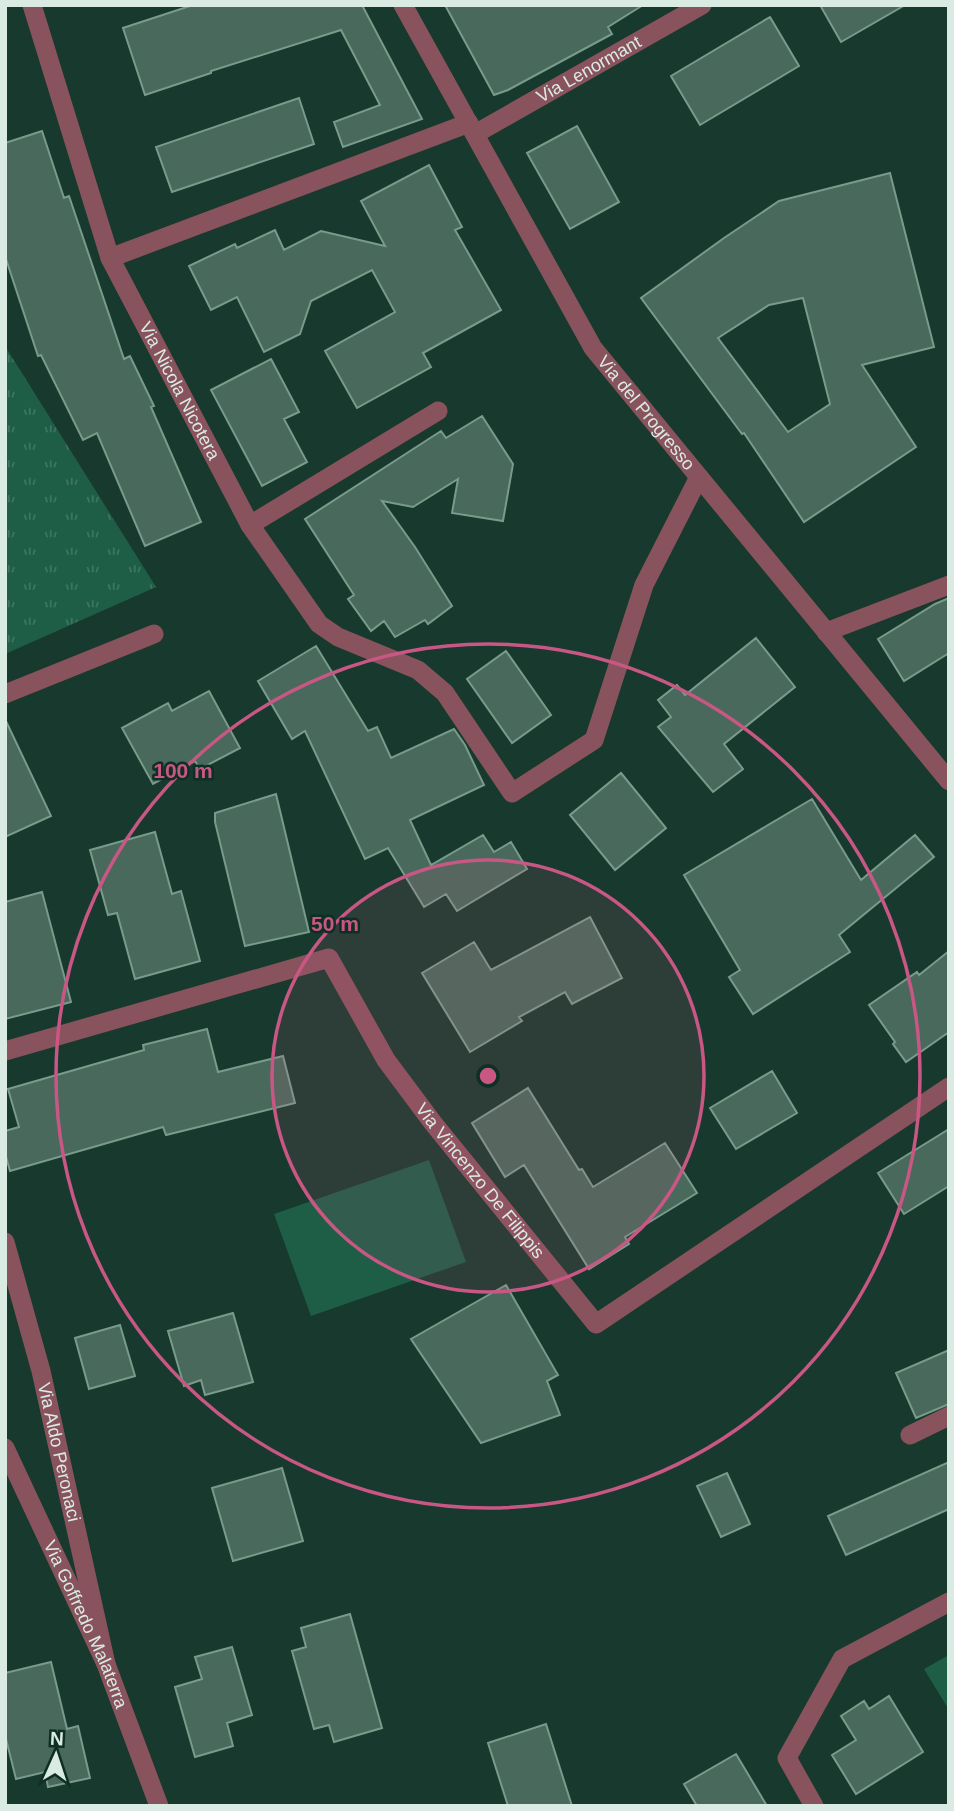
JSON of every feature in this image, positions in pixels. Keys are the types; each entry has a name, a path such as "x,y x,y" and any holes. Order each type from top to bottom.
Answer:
{"street":[{"name":"Via Nicola Nicotera","path":"32,5 110,258 250,525 319,624 338,637 418,670 445,693 512,793 594,740 644,585 699,477"},
{"name":"Via del Progresso","path":"403,5 593,348 949,781"},
{"name":"Via Lenormant","path":"110,258 472,129 702,5"},
{"path":"250,525 438,411"},
{"path":"827,632 949,584"},
{"path":"5,694 154,634"},
{"name":"Via Vincenzo De Filippis","path":"5,1051 329,958 386,1060 433,1124 596,1324 949,1087"},
{"name":"Via Aldo Peronaci","path":"5,1242 41,1371 106,1664"},
{"path":"910,1435 949,1416"},
{"name":"Via Goffredo Malaterra","path":"5,1448 106,1664 159,1806"},
{"path":"814,1806 787,1758 842,1659 949,1602"}],"green space":[{"path":"5,346 156,587 5,654"},
{"path":"429,1160 466,1262 311,1316 274,1214"},
{"path":"949,1655 949,1710 924,1669"}],"building":[{"path":"193,5 362,5 422,119 343,147 334,122 380,105 341,30 145,95 123,28"},
{"path":"445,5 643,5 608,27 612,34 494,95"},
{"path":"820,5 905,5 841,42"},
{"path":"770,17 799,66 700,125 671,76"},
{"path":"299,98 314,144 172,192 156,147"},
{"path":"577,126 619,202 570,229 527,153"},
{"path":"42,131 64,198 69,196 124,359 130,356 154,406 151,407 201,522 145,546 97,433 83,440 41,355 38,356 5,256 5,143"},
{"path":"429,165 462,227 455,230 501,310 423,353 431,367 357,408 325,351 395,312 372,270 311,301 300,334 264,352 237,297 211,310 189,266 235,244 237,248 275,230 284,250 321,231 385,246 361,201"},
{"path":"890,173 934,347 862,365 916,447 804,522 744,433 742,434 641,298 779,201","holes":["803,298 830,404 788,432 718,338 769,305"]},
{"path":"271,359 299,412 284,419 307,462 262,486 211,390"},
{"path":"482,416 513,464 503,521 452,513 458,479 413,507 382,501 452,606 428,624 425,620 395,637 384,621 371,631 348,599 354,595 305,519 441,431 446,438"},
{"path":"949,598 949,653 904,681 878,639"},
{"path":"756,638 795,687 724,744 743,769 713,792 658,727 671,717 658,700 677,685 685,695"},
{"path":"316,646 368,731 377,727 391,758 454,729 465,745 484,785 410,820 431,865 483,835 494,852 511,842 527,869 457,911 446,894 424,907 388,848 365,859 305,731 292,739 258,681"},
{"path":"506,651 551,715 512,743 467,679"},
{"path":"209,691 240,748 200,769 195,761 153,784 122,728 168,703 172,711"},
{"path":"5,719 51,816 5,837"},
{"path":"621,773 666,828 615,870 570,815"},
{"path":"276,794 309,932 245,946 215,813"},
{"path":"812,799 861,880 915,835 934,857 839,935 850,952 753,1014 729,977 740,970 684,875"},
{"path":"155,832 172,894 181,891 200,961 135,979 117,913 108,915 90,850"},
{"path":"42,892 71,1002 5,1019 5,902"},
{"path":"590,917 622,978 572,1004 565,992 519,1017 522,1021 470,1052 422,973 474,942 491,970"},
{"path":"949,951 949,1032 906,1062 869,1005 917,972 919,975"},
{"path":"207,1029 218,1072 283,1056 295,1103 166,1135 163,1127 10,1171 5,1153 5,1131 19,1127 8,1089 144,1050 143,1045"},
{"path":"772,1071 797,1113 736,1149 710,1108"},
{"path":"528,1088 579,1170 582,1169 593,1187 665,1143 697,1193 625,1237 629,1244 589,1269 524,1165 505,1177 472,1123"},
{"path":"949,1129 949,1186 904,1214 878,1173"},
{"path":"506,1285 558,1375 547,1381 560,1415 481,1443 411,1339"},
{"path":"233,1313 253,1382 205,1395 201,1380 184,1386 168,1331"},
{"path":"120,1325 135,1376 89,1389 75,1338"},
{"path":"949,1350 949,1404 916,1418 896,1373"},
{"path":"949,1462 949,1509 846,1555 828,1516"},
{"path":"282,1468 303,1541 233,1561 212,1488"},
{"path":"727,1473 750,1524 721,1537 697,1486"},
{"path":"350,1614 382,1728 334,1742 329,1725 314,1729 292,1651 306,1647 301,1628"},
{"path":"232,1647 252,1715 227,1723 233,1746 195,1757 175,1687 202,1679 195,1657"},
{"path":"51,1662 67,1729 78,1726 90,1778 48,1787 45,1772 16,1779 5,1735 5,1673"},
{"path":"889,1696 923,1752 856,1794 832,1755 856,1740 841,1716 864,1701 869,1709"},
{"path":"546,1724 572,1806 508,1806 488,1743"},
{"path":"736,1754 767,1806 697,1806 684,1784"}]}
